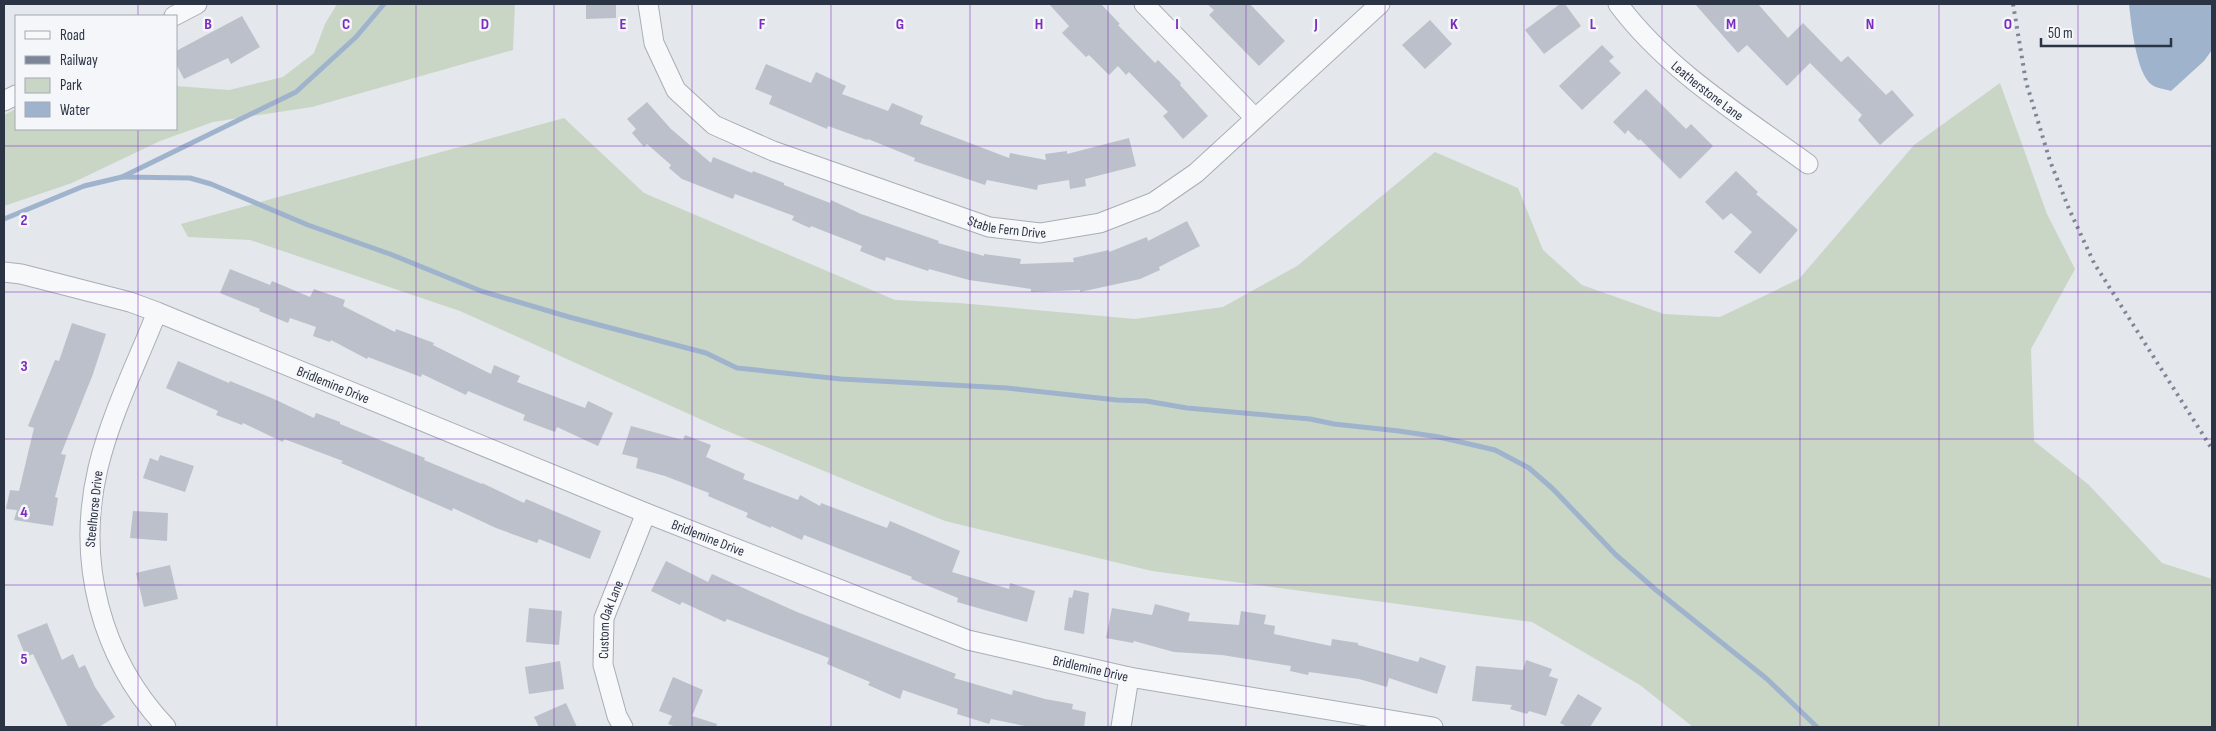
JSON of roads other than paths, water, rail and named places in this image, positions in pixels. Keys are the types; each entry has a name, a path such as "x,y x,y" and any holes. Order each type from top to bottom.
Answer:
{"street":[{"path":"176,15 197,4"},
{"name":"Stable Fern Drive","path":"648,4 654,43 676,90 714,126 773,150 989,227 1040,233 1100,223 1154,202 1196,173 1380,4"},
{"path":"1144,4 1255,118"},
{"name":"Leatherstone Lane","path":"1618,4 1630,21 1672,62 1808,164"},
{"name":"Bridlemine Drive","path":"4,272 21,274 121,300 157,312 646,513 968,640 1129,677 1384,723 1433,727"},
{"name":"Steelhorse Drive","path":"157,312 117,412 98,468 89,549 99,612 112,644 136,691 166,727"},
{"name":"Custom Oak Lane","path":"624,727 617,716 602,665 604,618 646,513"},
{"path":"1121,727 1129,677"}],"water":[{"path":"2129,4 2212,4 2212,50 2204,61 2171,91 2158,88 2146,79 2135,47"}],"waterway":[{"path":"4,219 84,186 122,177 296,92 356,37 384,4"},
{"path":"122,177 190,178 211,184 308,225 390,254 481,291 569,317 706,353 737,368 841,379 1007,388 1117,400 1146,401 1187,408 1310,419 1334,424 1399,431 1439,437 1495,450 1529,468 1553,489 1616,555 1656,590 1767,679 1817,727"}],"railway":[{"path":"2013,4 2026,82 2050,161 2069,209 2094,263 2212,449"}]}
